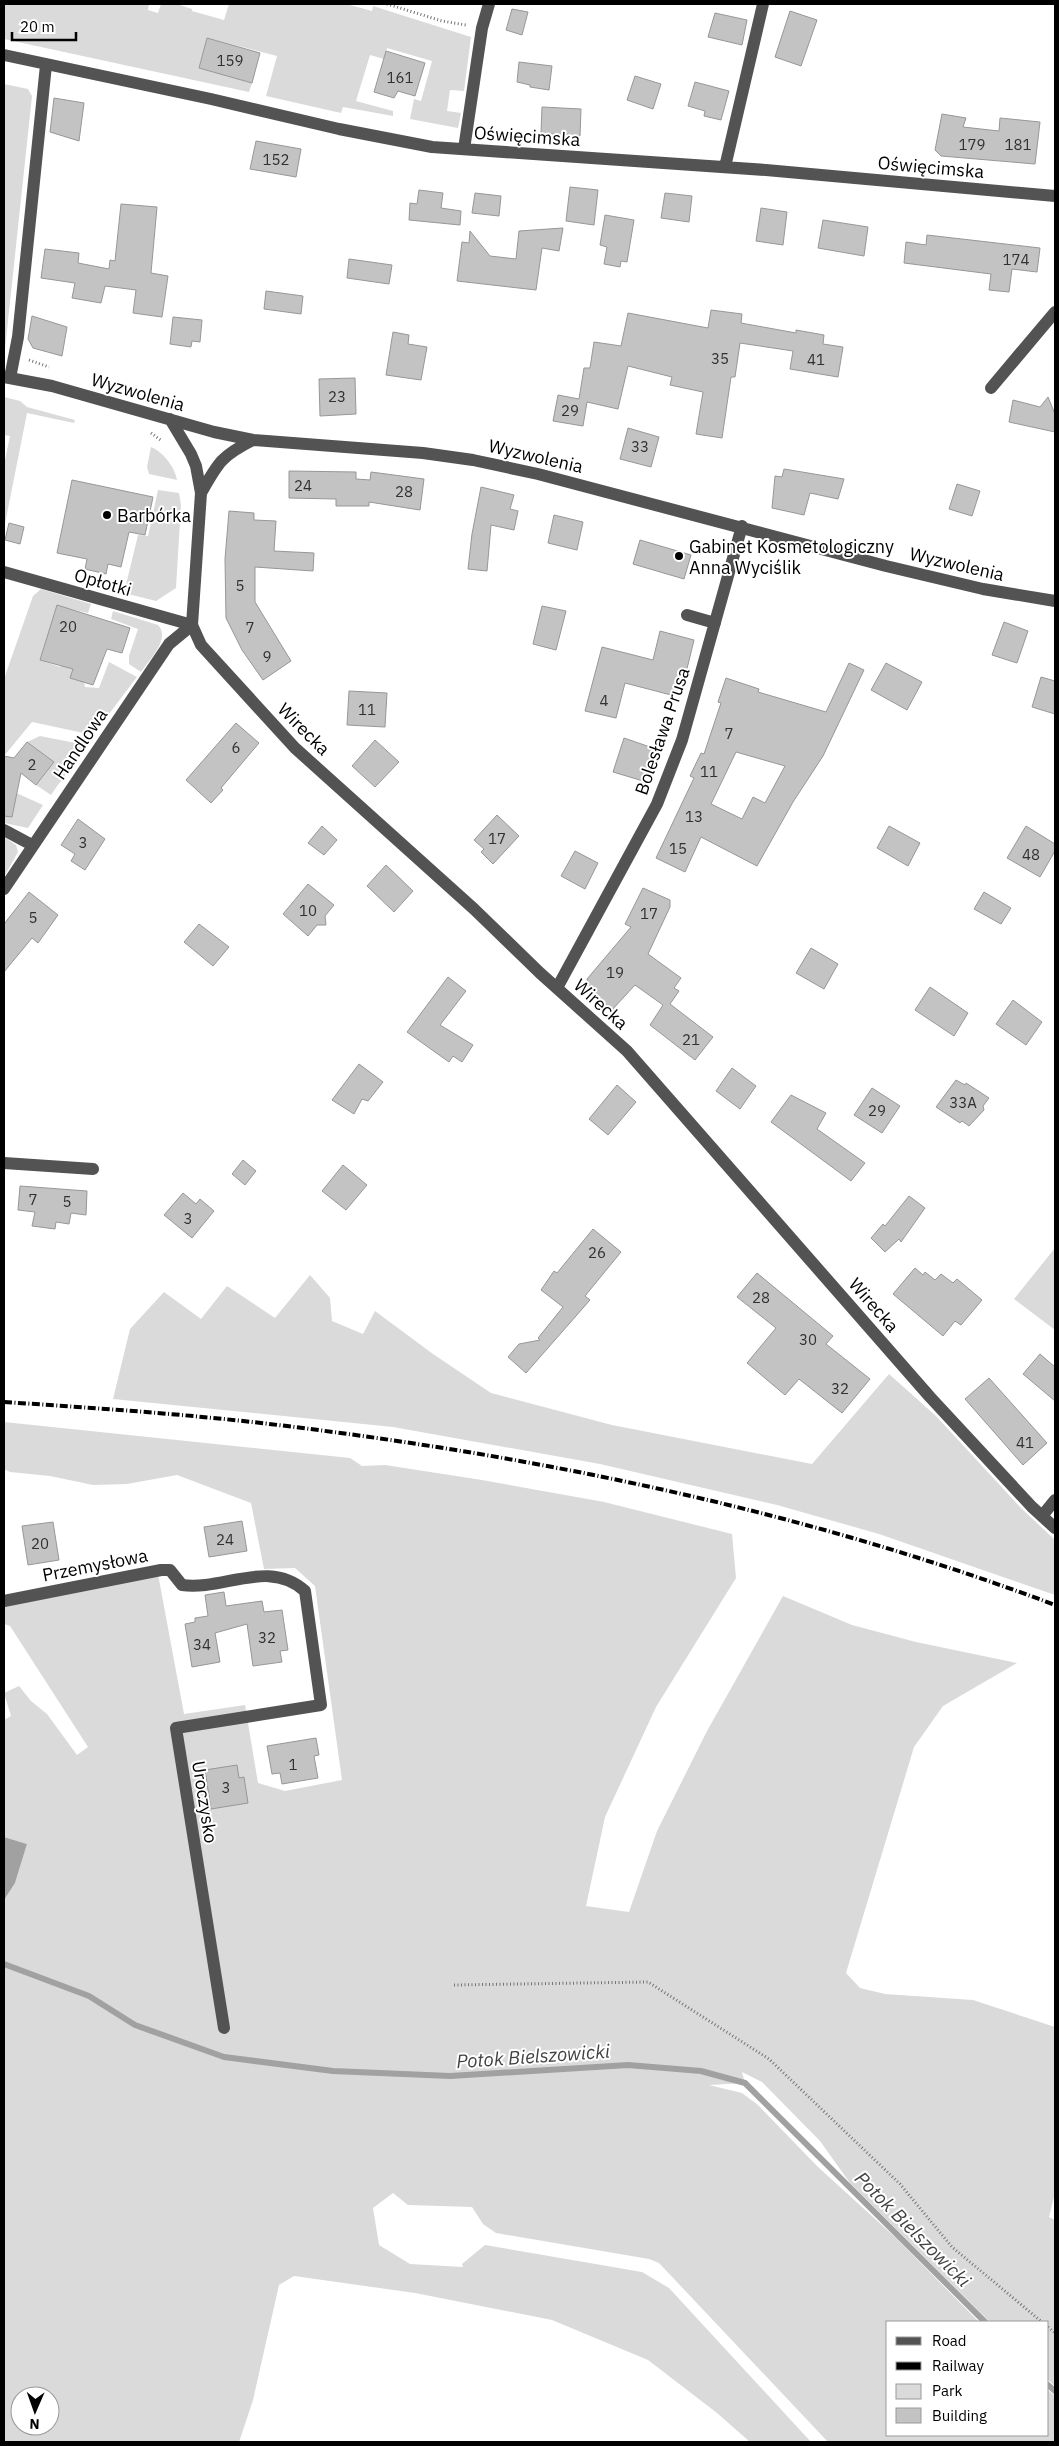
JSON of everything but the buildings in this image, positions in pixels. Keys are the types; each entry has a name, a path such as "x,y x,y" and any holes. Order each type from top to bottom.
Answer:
{"street":[{"path":"464,149 482,28 489,4"},
{"path":"725,167 763,4"},
{"name":"Oświęcimska","path":"4,55 211,99 339,129 432,146 725,167 1055,196"},
{"path":"7,377 18,337 46,65"},
{"path":"992,388 1055,312"},
{"name":"Wyzwolenia","path":"7,377 52,386 214,432 253,440 423,453 473,460 599,488 877,564 983,589 1055,601"},
{"path":"170,419 191,454 196,466 201,493 192,625"},
{"path":"201,493 220,461 230,451 253,440"},
{"name":"Bolesława Prusa","path":"557,988 668,780 682,740 742,526"},
{"name":"Opłotki","path":"4,572 192,625"},
{"path":"687,615 715,623"},
{"name":"Handlowa","path":"4,889 169,644 192,625"},
{"name":"Wirecka","path":"192,625 201,644 295,748 474,908 626,1051 930,1397 1055,1528"},
{"path":"4,830 32,845"},
{"path":"4,1163 93,1169"},
{"path":"1042,1516 1055,1500"},
{"name":"Przemysłowa","path":"4,1601 161,1570 170,1570 182,1585 189,1586 262,1576 282,1577 295,1582 305,1591 321,1705"},
{"name":"Uroczysko","path":"224,2028 176,1728 321,1705"}],"path":[{"path":"387,4 442,21 482,28"},
{"path":"144,431 152,434 167,445"},
{"path":"454,1985 648,1982 769,2060 900,2184 952,2247 1041,2321"}],"green space":[{"path":"4,4 149,4 148,10 158,13 161,4 177,4 192,9 192,11 224,20 229,4 346,4 372,11 373,6 471,37 464,91 450,90 447,111 461,113 458,128 410,119 414,99 421,101 432,61 387,48 384,59 370,55 356,101 393,111 393,116 343,107 341,113 266,96 277,56 207,38 199,68 252,83 249,92 4,39"},
{"path":"4,84 28,89 32,96 5,349"},
{"path":"4,397 20,401 27,407 75,420 74,423 27,413 4,529 4,465 10,436 4,435"},
{"path":"151,447 160,452 168,461 174,470 177,480 149,474 147,467"},
{"path":"158,490 179,493 181,505 176,588 156,601 124,593 138,535 148,536"},
{"path":"41,589 91,604 88,613 57,606 40,660 60,667 65,654 76,659 70,678 84,682 85,687 99,688 109,662 137,677 93,735 32,722 4,756 4,679 33,596"},
{"path":"113,611 158,625 161,631 160,643 141,672 129,664 129,656 138,629 111,619"},
{"path":"40,736 86,745 51,795 36,785 53,762 27,742"},
{"path":"12,791 43,805 28,828 4,823 4,814 13,815 14,806 10,804"},
{"path":"4,837 16,845 18,852 4,877"},
{"path":"1055,1248 1055,1330 1014,1299"},
{"path":"310,1275 330,1298 332,1321 363,1334 375,1311 433,1354 491,1393 612,1425 812,1464 889,1374 936,1416 1021,1508 1055,1540 1055,1595 879,1534 777,1505 600,1464 393,1427 113,1399 130,1329 164,1292 201,1319 227,1286 275,1318"},
{"path":"4,1422 350,1458 362,1466 385,1465 604,1502 732,1534 736,1578 656,1707 605,1817 586,1906 629,1912 657,1831 707,1731 783,1596 852,1625 916,1642 1017,1663 943,1706 914,1747 846,1973 860,1988 885,1994 973,2000 1055,2027 1055,2193 1049,2217 1055,2220 1055,2386 1049,2381 1049,2321 989,2321 850,2183 820,2141 762,2082 742,2072 745,2083 709,2085 742,2093 758,2105 817,2166 896,2238 978,2321 886,2321 886,2436 1049,2436 1049,2391 1055,2396 1055,2442 828,2442 659,2263 649,2259 496,2233 483,2224 472,2207 408,2205 393,2193 373,2208 379,2245 410,2264 463,2267 462,2264 485,2245 642,2272 669,2288 811,2442 750,2442 717,2413 648,2360 552,2320 415,2293 294,2276 279,2285 253,2400 239,2442 4,2442 4,1900 15,1883 27,1844 4,1837 4,1720 11,1716 4,1693 19,1686 31,1701 47,1714 77,1755 88,1747 10,1626 4,1624 4,1605 158,1574 184,1714 245,1705 258,1783 285,1791 342,1780 315,1586 295,1568 264,1569 251,1503 177,1475 127,1484 93,1485 50,1476 10,1472 4,1469"}],"shaded area":[{"path":"4,1837 27,1844 15,1883 4,1900"}],"waterway":[{"name":"Potok Bielszowicki","path":"4,1964 89,1996 135,2025 224,2057 333,2071 450,2076 628,2065 701,2071 745,2083 984,2321"},
{"name":"Potok Bielszowicki","path":"1049,2386 1055,2391"}],"railway":[{"path":"4,1402 175,1414 278,1425 476,1453 574,1471 769,1515 961,1572 1055,1605"}],"place":[{"name":"Barbórka","path":"107,515"},
{"name":"Gabinet Kosmetologiczny Anna Wyciślik","path":"679,556"}]}
